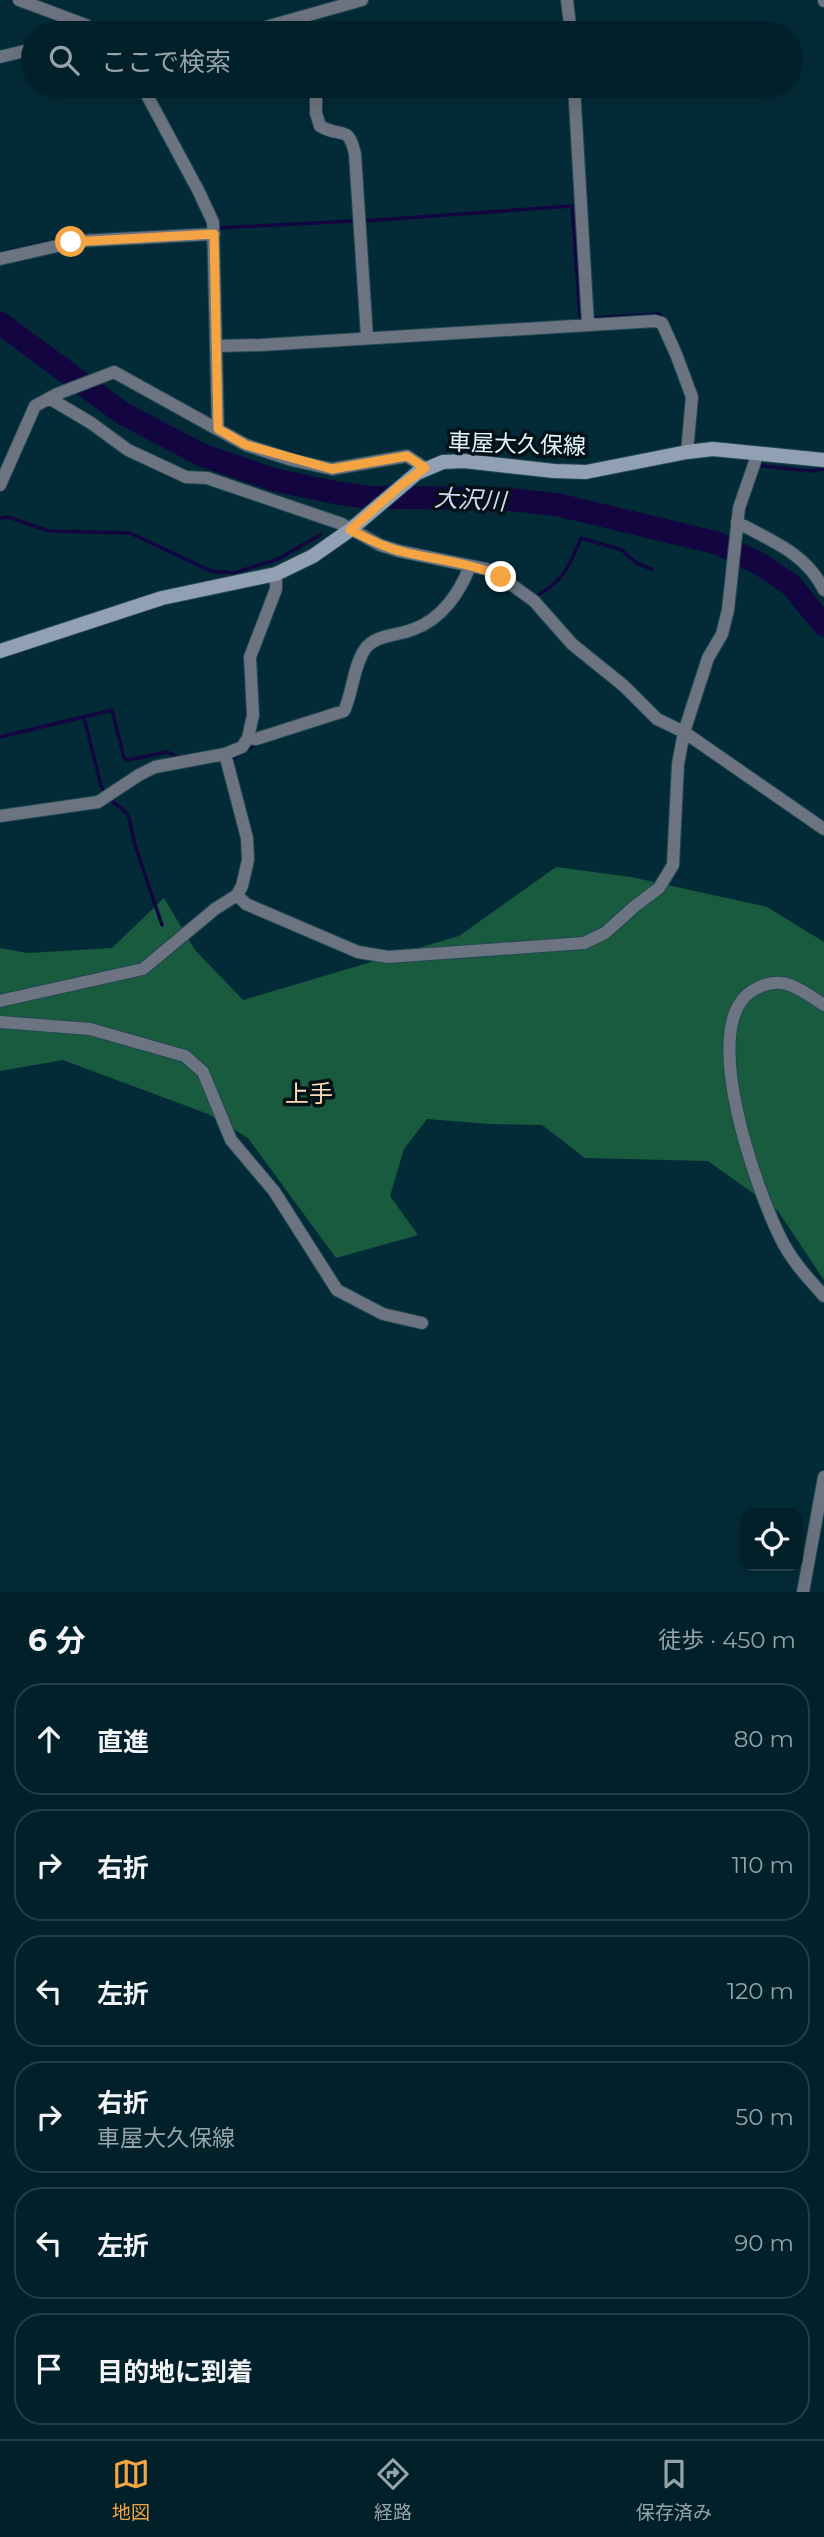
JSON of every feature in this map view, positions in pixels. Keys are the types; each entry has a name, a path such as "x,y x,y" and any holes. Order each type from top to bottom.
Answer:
{"main road":[{"name":"車屋大久保線","path":"0,651 162,598 276,574 313,556 421,470 443,462 464,461 586,472 687,452 727,449 824,460"}],"street":[{"path":"19,0 75,21"},
{"path":"308,21 362,0"},
{"path":"567,0 570,21"},
{"path":"0,57 21,52"},
{"path":"148,98 198,190 214,230 218,429"},
{"path":"316,98 316,113 320,126 328,131 346,134 351,138 355,154 367,337"},
{"path":"575,98 588,320"},
{"path":"0,259 79,241 214,230"},
{"path":"217,346 588,320 655,321 662,323 692,397 687,452"},
{"path":"0,485 35,406 114,372 246,445 332,469 407,456 421,470"},
{"path":"53,396 128,450 186,477 207,478 342,524 355,525 380,545 486,569 501,577 534,601 572,644 624,686 657,719 684,732 824,829"},
{"path":"237,895 246,904 358,952 388,957 584,943 605,933 659,888 669,875 675,856 678,764 684,732 708,658 722,634 729,610 739,508 758,453"},
{"path":"737,526 797,555 815,572 824,590"},
{"path":"248,738 256,739 344,711 359,661 366,648 378,639 428,623 461,589 470,566"},
{"path":"0,816 98,802 155,767 225,754 242,747 248,738 253,715 250,657 276,589 276,574"},
{"path":"0,1001 143,969 215,909 237,895 248,860 247,838 225,754"},
{"path":"824,1005 793,984 761,986 748,993 737,1007 729,1029 729,1053 742,1131 753,1171 793,1262 824,1296"},
{"path":"0,1022 90,1030 185,1056 203,1072 232,1140 274,1191 337,1290 383,1314 422,1323"},
{"path":"803,1592 824,1477"}],"green space":[{"path":"556,867 631,877 767,907 824,942 824,1280 778,1211 708,1161 585,1158 542,1125 427,1119 404,1149 390,1196 418,1235 336,1258 248,1138 208,1114 63,1060 0,1071 0,948 28,953 112,948 164,898 195,950 243,1000 459,936"}],"waterway":[{"path":"363,221 572,206 580,316 583,319"},
{"path":"216,228 355,221"},
{"path":"0,253 79,235"},
{"path":"591,318 659,314 664,319"},
{"name":"大沢川","path":"0,323 122,413 202,455 275,480 337,493 366,497 506,499 559,505 717,543 760,564 791,585 824,625"},
{"path":"761,466 810,471 824,469"},
{"path":"0,518 8,517 49,531 130,533 211,571 234,573 278,559 320,535"},
{"path":"535,597 559,579 581,538 622,550 636,563 652,569"},
{"path":"0,737 112,710 124,758 127,760 167,752 179,757"},
{"path":"84,717 105,793"},
{"path":"232,759 258,743"},
{"path":"112,801 126,812 129,818 135,845 162,925"}],"district":[{"name":"上手","path":"309,1094"}],"route":[{"path":"71,242 214,234 218,429 246,445 332,469 407,456 425,468 350,530 399,551 486,569 501,577"}]}
